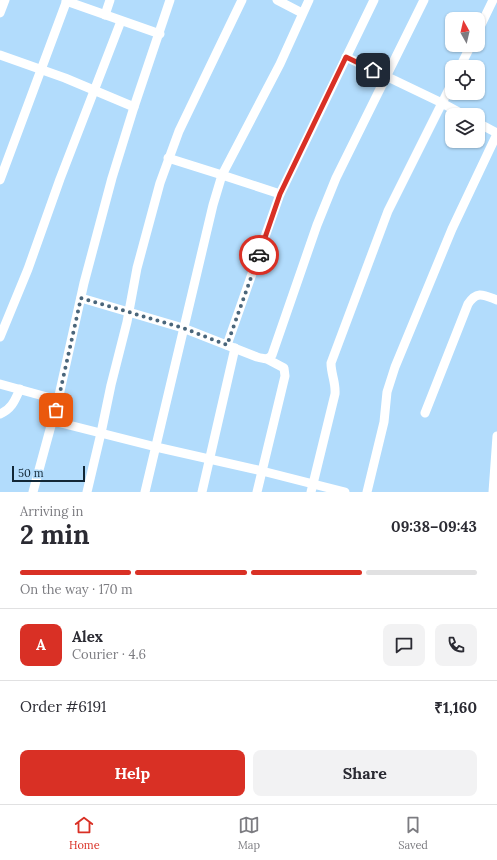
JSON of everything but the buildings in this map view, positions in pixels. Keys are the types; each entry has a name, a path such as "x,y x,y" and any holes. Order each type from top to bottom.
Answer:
{"street":[{"path":"0,13 5,0"},
{"path":"0,180 67,0 160,34"},
{"path":"105,15 110,0"},
{"path":"33,492 58,400 81,298 106,198 134,107 160,34 170,0"},
{"path":"87,492 102,433 111,385 138,268 168,158 190,106 242,0"},
{"path":"277,0 302,13"},
{"path":"145,492 183,328 213,205 222,175 280,64 309,0"},
{"path":"202,492 231,347 280,194 374,0"},
{"path":"267,359 272,355 317,225 336,178 424,0"},
{"path":"485,17 493,0"},
{"path":"0,337 28,269 121,21"},
{"path":"0,56 41,69 134,107"},
{"path":"346,57 451,108"},
{"path":"312,488 336,394 336,386 331,370 331,363 388,211 445,97"},
{"path":"367,492 384,422 387,392 395,367 452,229 497,133 485,127"},
{"path":"168,158 280,194"},
{"path":"425,413 468,304 476,295 497,300"},
{"path":"81,298 183,328 257,357 267,359 284,368 285,376 257,492"},
{"path":"0,384 58,400"},
{"path":"0,414 10,408 20,389"},
{"path":"53,420 156,447 262,471 312,488 345,492"},
{"path":"495,486 497,436"}],"way so far":[{"path":"56,410 81,298 183,328 227,345 259,255"}],"route":[{"path":"259,255 280,194 346,57 373,70"}]}
